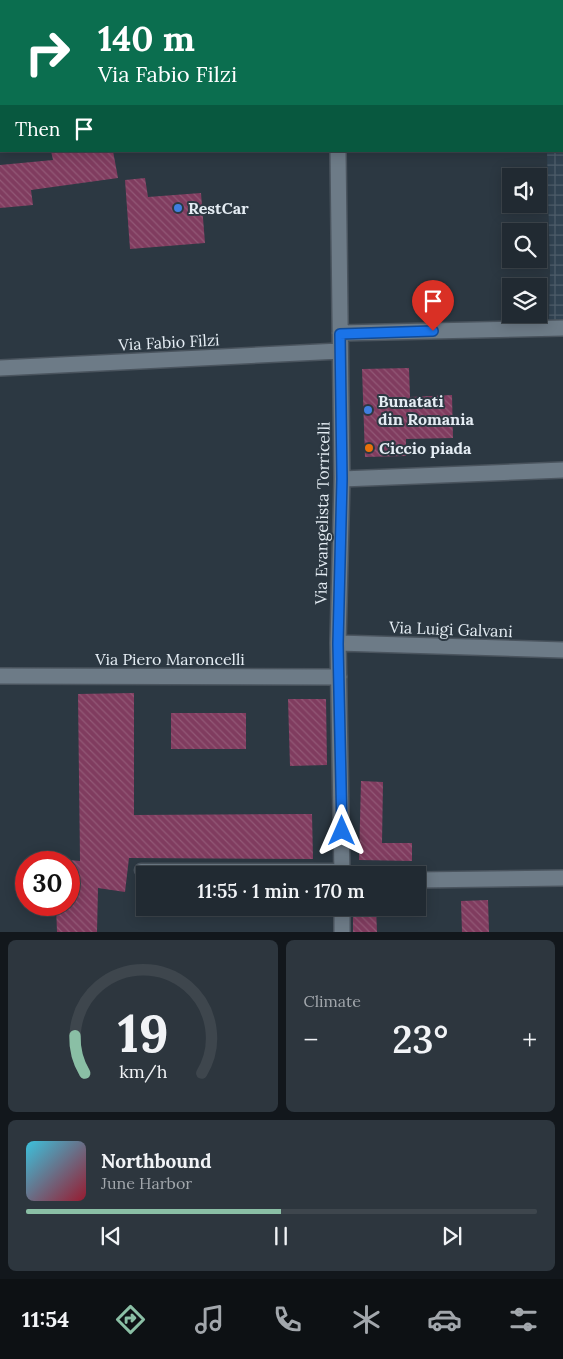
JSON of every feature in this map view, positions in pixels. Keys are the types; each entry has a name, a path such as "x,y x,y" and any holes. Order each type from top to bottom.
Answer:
{"street":[{"name":"Via Evangelista Torricelli","path":"338,152 342,479 338,644 342,866"},
{"path":"340,334 563,328"},
{"name":"Via Fabio Filzi","path":"0,368 340,351"},
{"path":"342,479 563,470"},
{"name":"Via Luigi Galvani","path":"338,644 563,650"},
{"name":"Via Piero Maroncelli","path":"0,676 340,677"},
{"path":"426,880 563,878"},
{"path":"342,916 342,932"}],"shaded area":[{"path":"547,152 563,152 563,322 549,323 550,270"}],"building":[{"path":"51,152 113,152 118,178 31,190 33,205 0,208 0,165 53,160"},
{"path":"145,178 148,197 201,193 205,243 130,249 125,180"},
{"path":"409,368 410,397 452,395 453,438 406,439 406,456 365,457 362,369"},
{"path":"134,693 134,815 312,814 313,859 129,858 125,892 98,888 97,932 57,932 56,916 80,916 78,694"},
{"path":"288,699 326,699 327,765 290,766"},
{"path":"171,713 246,713 246,749 171,749"},
{"path":"361,781 383,782 382,843 412,843 412,861 359,860"},
{"path":"488,900 489,932 462,932 461,901"},
{"path":"353,916 376,916 377,932 353,932"}],"place":[{"name":"RestCar","path":"178,208"},
{"name":"Bunatati din Romania","path":"368,410"},
{"name":"Ciccio piada","path":"369,448"}],"route":[{"path":"342,831 341,695 338,644 342,479 340,334 433,331"}]}
